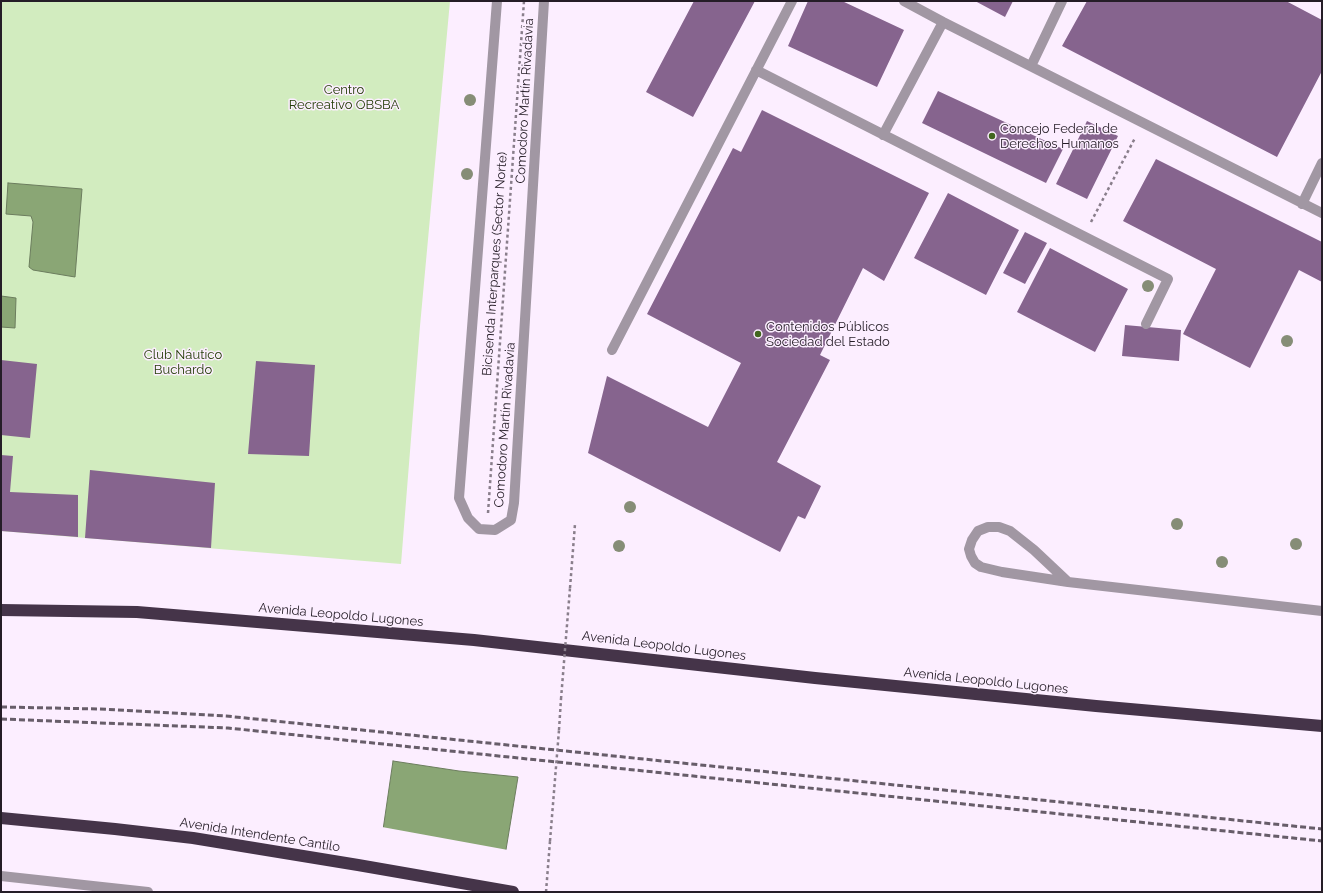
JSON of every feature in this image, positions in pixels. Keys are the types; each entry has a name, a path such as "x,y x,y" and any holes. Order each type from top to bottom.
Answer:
{"highway":[{"name":"Avenida Leopoldo Lugones","path":"1,610 136,612 474,640 987,695 1322,726"},
{"name":"Avenida Intendente Cantilo","path":"1,818 192,838 511,892"}],"street":[{"path":"487,529 479,529 468,518 460,498 497,1"},
{"name":"Comodoro Martín Rivadavia","path":"487,529 495,530 511,520 514,503 544,1"},
{"path":"612,350 792,1"},
{"path":"904,1 1322,213"},
{"path":"1031,66 1062,1"},
{"path":"883,135 943,22"},
{"path":"756,70 1168,279 1146,324"},
{"path":"1302,204 1322,163"},
{"path":"1068,582 1034,550 1010,531 999,527 988,527 978,531 972,540 970,549 971,556 975,563 981,567 1002,572 1068,582 1322,611"},
{"path":"1,876 148,892"}],"path":[{"name":"Bicisenda Interparques (Sector Norte)","path":"487,529 524,1"},
{"path":"1084,237 1143,122"},
{"path":"546,892 575,524"}],"green space":[{"name":"Club Náutico Buchardo","path":"1,1 450,1 420,326 401,564 1,531"}],"shaded area":[{"path":"8,183 82,189 75,277 33,270 29,267 33,222 31,216 6,214"},
{"path":"1,296 16,298 15,328 1,327"},
{"path":"393,761 459,771 518,777 499,892 374,892"}],"pier":[{"path":"382,827 508,850 501,892 372,892"}],"building":[{"path":"694,1 755,1 693,117 646,92"},
{"path":"808,1 842,1 904,30 877,87 788,46"},
{"path":"975,1 1013,1 1005,17"},
{"path":"1087,1 1286,1 1322,20 1322,71 1277,157 1062,46"},
{"name":"Concejo Federal de Derechos Humanos","path":"938,91 1063,149 1046,183 922,123"},
{"name":"Contenidos Públicos Sociedad del Estado","path":"762,110 929,193 884,281 863,268 820,355 830,360 777,462 821,486 805,519 798,516 780,552 588,453 607,376 708,427 741,363 647,314 733,148 741,152"},
{"path":"1087,121 1118,136 1087,199 1056,184"},
{"path":"1156,159 1322,242 1322,282 1299,270 1250,368 1183,334 1216,269 1123,221"},
{"path":"948,193 1019,230 986,295 914,258"},
{"path":"1025,232 1047,243 1025,284 1003,273"},
{"path":"1050,248 1128,289 1095,352 1017,312"},
{"path":"1125,325 1181,330 1179,361 1122,356"},
{"path":"1,360 37,364 30,438 1,435"},
{"path":"256,361 315,365 309,456 248,454"},
{"path":"1,455 13,456 10,492 78,495 78,537 1,531"},
{"path":"90,470 215,483 211,548 85,538"}],"railway":[{"path":"1,707 100,709 226,716 1322,829"},
{"path":"1,719 228,728 1322,841"}],"place":[{"name":"Concejo Federal de Derechos Humanos","path":"992,136"},
{"name":"Contenidos Públicos Sociedad del Estado","path":"758,334"}],"park label":[{"name":"Centro Recreativo OBSBA","path":"344,98"}]}
